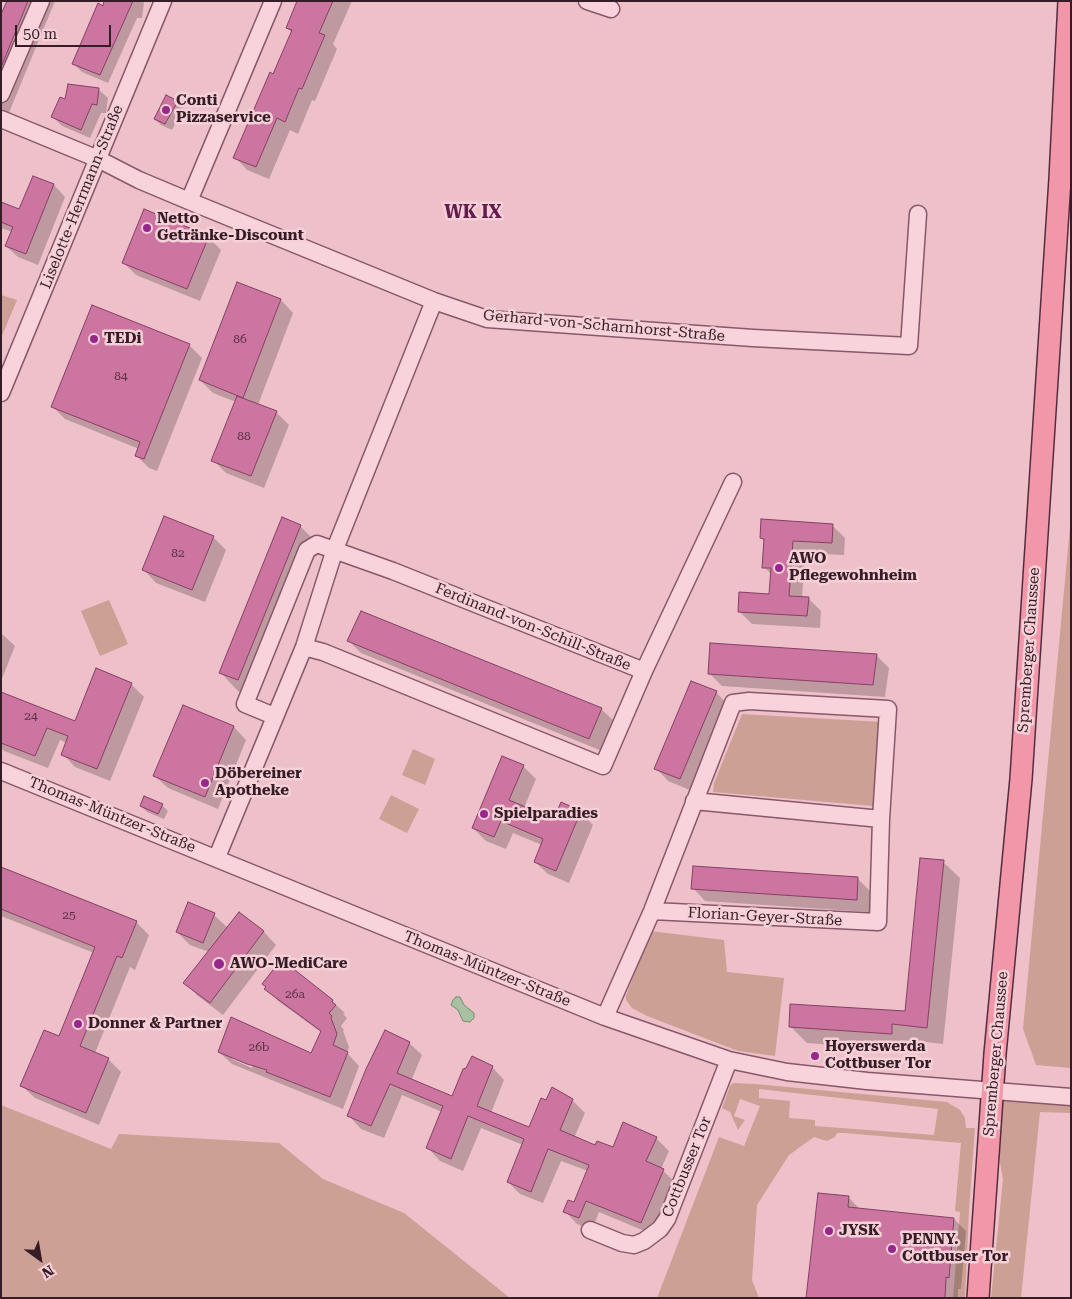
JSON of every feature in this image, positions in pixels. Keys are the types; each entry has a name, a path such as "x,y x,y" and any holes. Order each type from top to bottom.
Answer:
{"main road":[{"name":"Spremberger Chaussee","path":"978,1298 992,1091 1021,779 1060,179 1068,1"}],"street":[{"path":"1,94 42,1"},
{"name":"Liselotte-Herrmann-Straße","path":"1,393 163,1"},
{"path":"189,201 273,1"},
{"path":"587,1 611,9"},
{"name":"Gerhard-von-Scharnhorst-Straße","path":"1,119 98,159 139,180 189,201 434,301 487,319 733,337 909,346 918,214"},
{"path":"217,858 304,646 335,549 434,301"},
{"path":"644,671 733,482"},
{"name":"Ferdinand-von-Schill-Straße","path":"274,716 245,704 307,550 316,544 335,549 644,671 602,766 323,652 304,646"},
{"path":"605,1017 652,911 694,801 733,703 749,701 888,709 881,818 694,801"},
{"name":"Thomas-Müntzer-Straße","path":"1,771 605,1017 730,1060 787,1072 867,1081 1071,1097"},
{"name":"Florian-Geyer-Straße","path":"652,911 878,922 881,818"},
{"name":"Cottbusser Tor","path":"590,1230 622,1243 634,1245 644,1241 660,1229 667,1219 730,1060"}],"shaded area":[{"path":"1,295 17,300 1,338"},
{"path":"1071,516 1071,1068 1036,1065 1023,1029"},
{"path":"109,600 128,644 100,656 81,611"},
{"path":"742,714 882,722 873,806 713,792 714,783"},
{"path":"413,749 435,759 425,785 402,775"},
{"path":"391,795 419,809 407,833 379,819"},
{"path":"650,931 724,940 727,972 784,978 775,1056 738,1051 647,1016 632,1008 626,1000 626,996"},
{"path":"456,997 460,997 464,1005 474,1013 474,1018 470,1022 463,1021 458,1010 451,1005"},
{"path":"733,1083 755,1084 947,1102 960,1110 965,1118 966,1128 975,1128 965,1298 953,1298 960,1212 955,1211 961,1143 837,1133 835,1137 827,1141 814,1137 789,1155 757,1205 752,1280 759,1298 657,1298 719,1137 744,1146 760,1106 740,1099 734,1116 745,1120 738,1130 730,1112 722,1108 730,1086","holes":["759,1089 938,1109 934,1135 815,1126 815,1120 789,1118 790,1101 759,1098"]},
{"path":"994,1093 1071,1098 1071,1113 1040,1112 1021,1298 991,1298 1003,1179 992,1119"},
{"path":"1,1105 111,1149 119,1134 279,1143 323,1179 404,1213 510,1298 1,1298"}],"building":[{"path":"7,1 28,1 2,65 1,14"},
{"path":"104,1 133,1 100,75 72,64 98,3 103,6"},
{"path":"297,1 333,1 319,33 325,35 302,89 299,88 285,122 277,118 256,167 233,158 270,72 273,74 292,30 286,28"},
{"path":"68,84 99,88 97,105 92,104 81,130 51,117 60,97 65,99"},
{"name":"Conti Pizzaservice","path":"166,95 178,101 165,124 154,119"},
{"path":"33,176 54,184 26,254 5,246 13,227 1,222 1,202 19,209"},
{"path":"144,209 209,236 187,289 122,263"},
{"path":"237,282 281,299 243,398 199,380"},
{"path":"92,305 190,344 144,459 135,456 140,442 51,407"},
{"path":"237,396 277,411 251,476 211,461"},
{"path":"164,516 214,536 192,590 142,570"},
{"path":"282,517 301,525 238,680 219,673"},
{"name":"AWO Pflegewohnheim","path":"761,519 833,524 832,543 793,541 789,596 809,597 807,616 738,612 739,592 769,594 771,568 762,568 764,539 760,538"},
{"path":"361,611 602,708 589,739 347,641"},
{"path":"710,643 877,654 873,685 708,674"},
{"path":"96,668 132,683 97,769 61,755 68,736 47,728 35,756 1,743 1,692 75,721"},
{"path":"691,681 717,691 680,779 654,769"},
{"path":"183,705 234,726 205,797 153,776"},
{"path":"502,756 524,765 509,800 554,819 561,802 581,811 556,871 534,862 543,839 501,821 494,837 472,828"},
{"path":"144,796 163,804 158,814 140,806"},
{"path":"920,858 944,860 927,1028 892,1024 892,1034 789,1027 790,1004 905,1011"},
{"path":"693,866 858,877 857,900 691,889"},
{"path":"1,867 137,921 122,958 117,956 80,1046 109,1058 86,1113 20,1086 44,1030 59,1036 95,947 1,909"},
{"path":"188,902 215,913 203,943 176,932"},
{"name":"AWO-MediCare","path":"239,912 264,931 210,1003 183,983"},
{"path":"280,961 284,965 286,963 333,1000 332,1002 336,1005 329,1013 332,1016 337,1034 333,1045 348,1052 330,1097 266,1072 267,1070 218,1052 231,1017 311,1053 321,1031 264,989 266,987 262,984"},
{"path":"385,1030 410,1042 397,1073 452,1096 463,1069 466,1068 472,1056 493,1066 477,1106 529,1127 541,1098 546,1100 552,1087 573,1099 560,1130 595,1145 597,1141 613,1147 623,1122 657,1137 646,1161 664,1169 641,1223 586,1201 579,1218 563,1212 568,1200 574,1202 589,1165 548,1149 531,1192 507,1182 524,1139 468,1116 451,1159 426,1148 443,1106 390,1084 371,1126 347,1116 366,1069"},
{"path":"818,1193 849,1196 848,1207 954,1218 949,1278 946,1277 945,1298 806,1298"}],"place":[{"name":"Conti Pizzaservice","path":"166,110"},
{"name":"Netto Getränke-Discount","path":"147,228"},
{"name":"TEDi","path":"94,339"},
{"name":"AWO Pflegewohnheim","path":"779,568"},
{"name":"Döbereiner Apotheke","path":"205,783"},
{"name":"Spielparadies","path":"484,814"},
{"name":"AWO-MediCare","path":"219,964"},
{"name":"Donner & Partner","path":"78,1024"},
{"name":"Hoyerswerda Cottbuser Tor","path":"815,1056"},
{"name":"JYSK","path":"829,1231"},
{"name":"PENNY. Cottbuser Tor","path":"892,1249"}],"district":[{"name":"WK IX","path":"473,213"}]}
